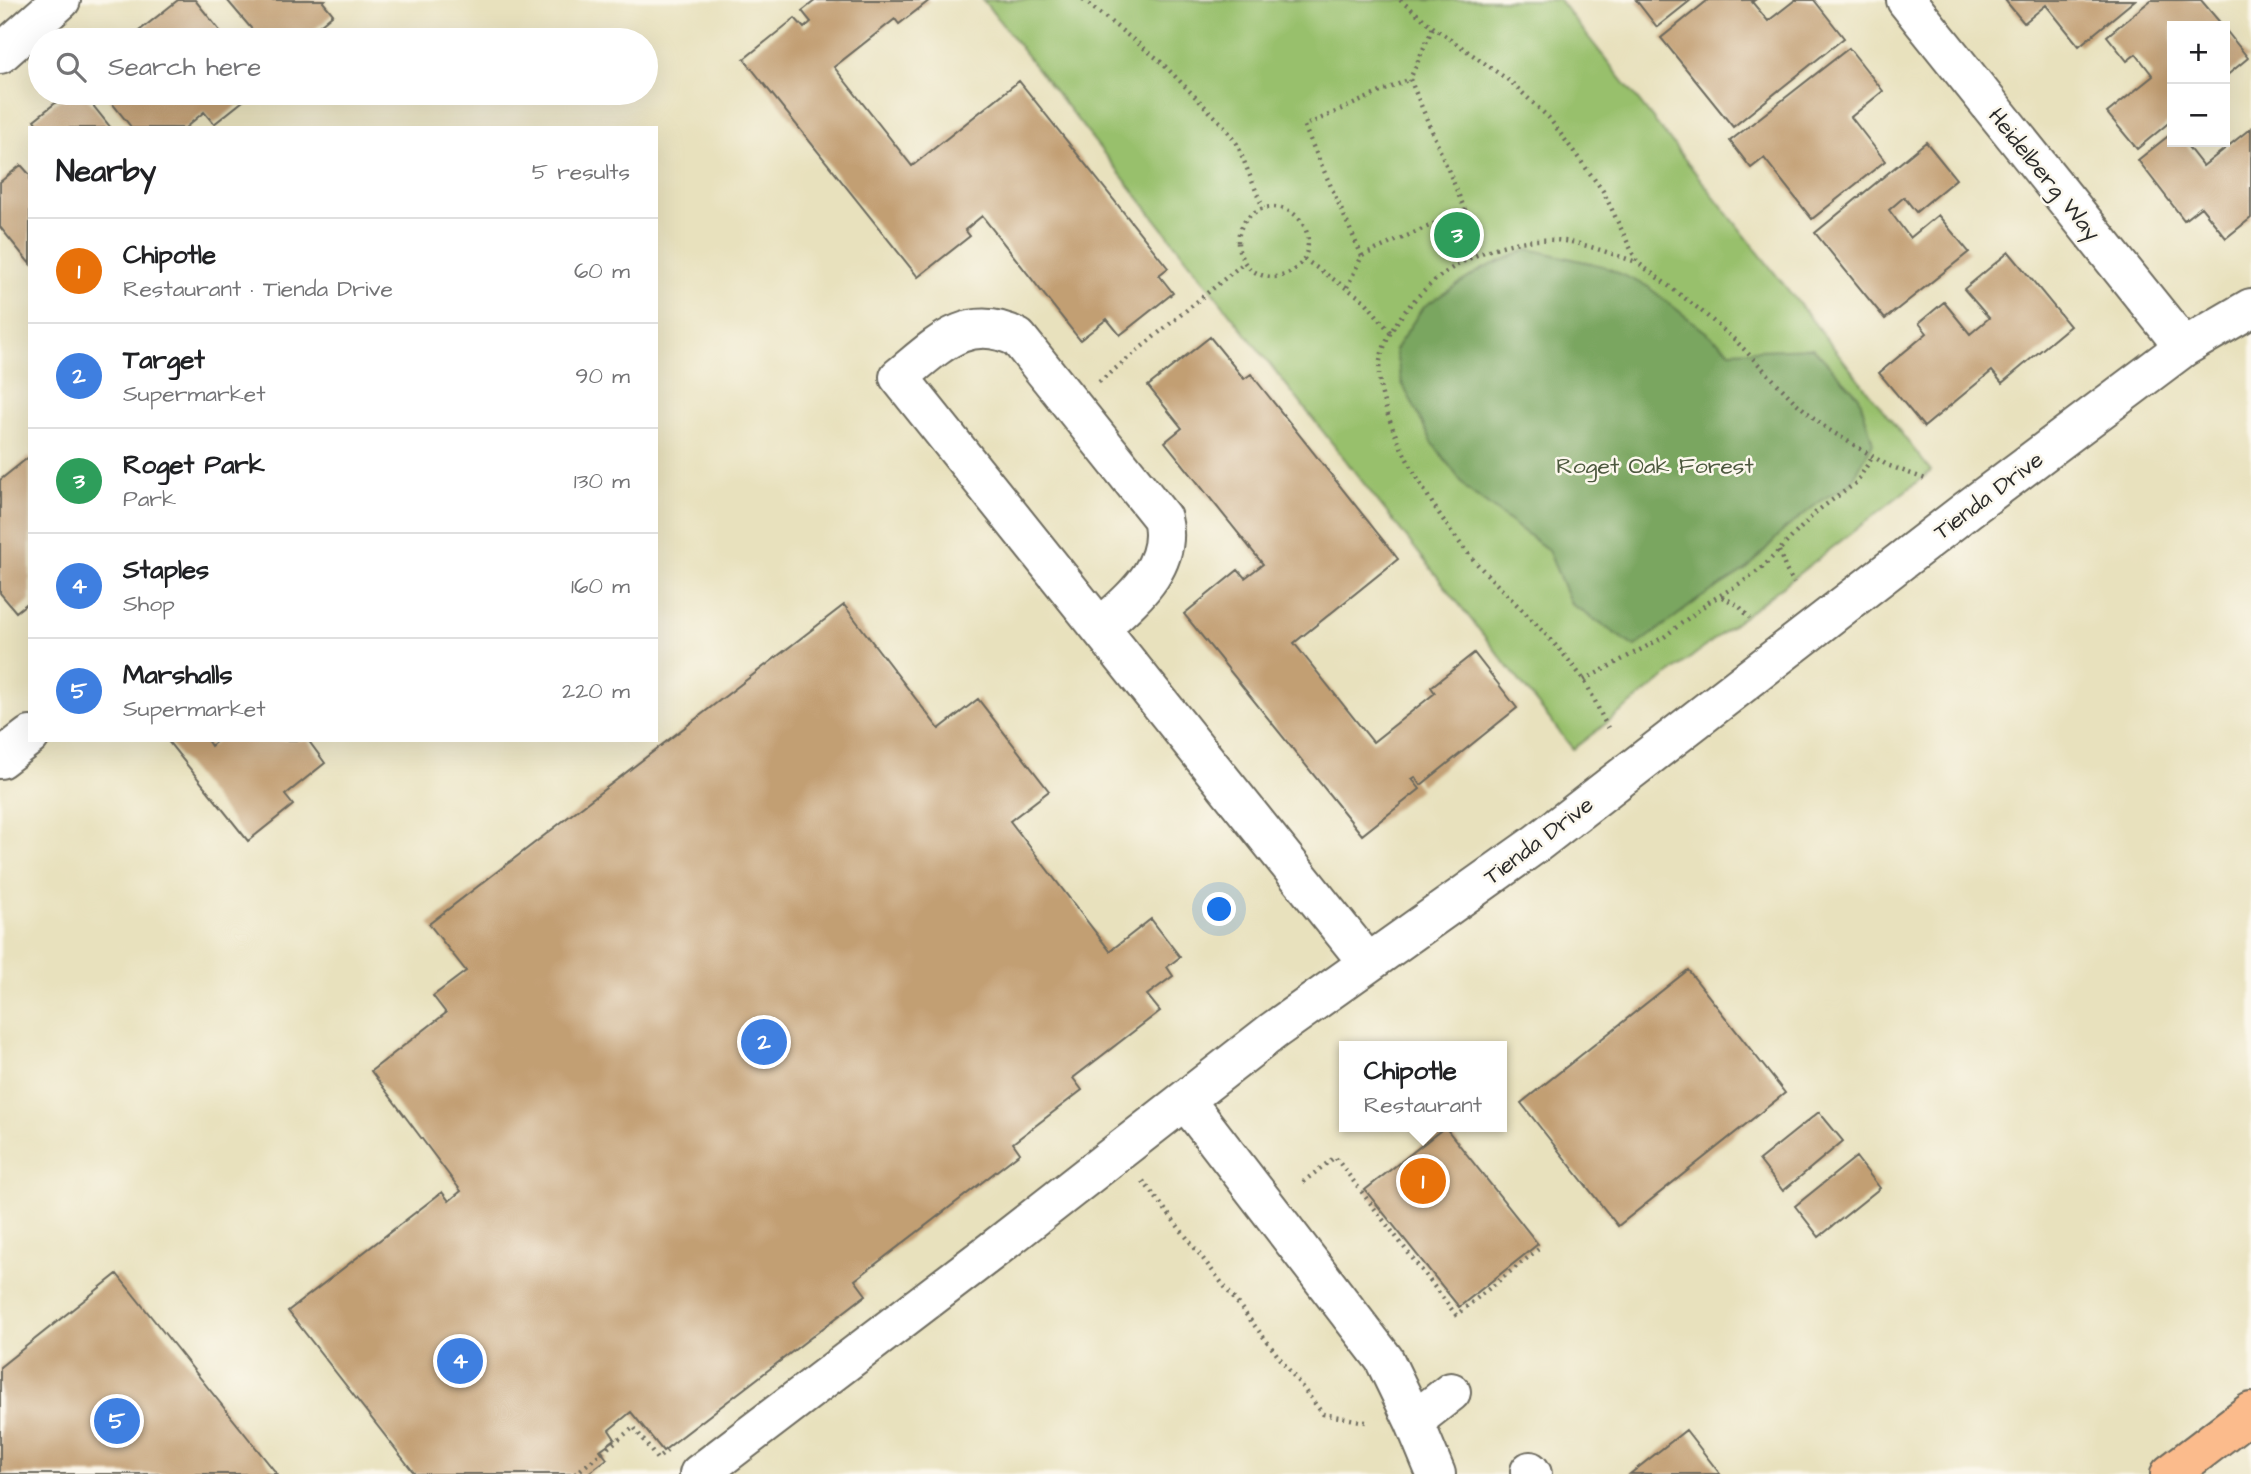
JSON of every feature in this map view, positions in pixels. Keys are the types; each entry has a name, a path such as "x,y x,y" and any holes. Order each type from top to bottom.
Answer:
{"main road":[{"path":"2169,1474 2251,1412"}],"street":[{"path":"29,28 61,0"},
{"name":"Heidelberg Way","path":"1906,0 2184,347"},
{"path":"0,54 28,29"},
{"name":"Tienda Drive","path":"699,1474 1273,1031 1537,843 1956,519 2184,347 2251,308"},
{"path":"1101,627 1130,601 1152,574 1160,559 1165,530 1162,518 1018,338 992,328 978,328 949,337 899,377 1368,963"},
{"path":"0,759 28,738"},
{"path":"1185,1100 1384,1359 1436,1474"},
{"path":"1414,1421 1451,1392"}],"path":[{"path":"1083,0 1159,60 1226,127 1237,144 1263,208"},
{"path":"1400,0 1433,27 1502,75 1549,118 1603,191 1637,262"},
{"path":"1362,256 1304,126 1410,79 1433,27"},
{"path":"1347,287 1362,256 1465,210 1410,79"},
{"path":"1274,206 1294,214 1302,221 1309,242 1304,259 1293,272 1282,277 1270,278 1258,274 1245,262 1238,245 1244,222 1263,208 1274,206"},
{"path":"1608,729 1584,680 1534,620 1479,566 1447,524 1401,447 1385,409 1380,384 1380,361 1391,333 1406,310 1438,278 1486,251 1516,243 1548,239 1576,243 1637,262 1699,309 1795,402 1826,428 1887,465 1928,480"},
{"path":"1304,259 1366,301 1391,333"},
{"path":"1072,404 1245,262"},
{"path":"1584,680 1664,638 1709,602 1721,597 1762,568 1817,511 1856,483 1873,456"},
{"path":"1779,551 1794,583"},
{"path":"1721,597 1738,605 1750,618"},
{"path":"1303,1182 1335,1157 1456,1315 1541,1247"},
{"path":"1136,1172 1323,1414 1366,1422"}],"green space":[{"path":"983,0 1559,0 1931,471 1573,749"},
{"name":"Roget Oak Forest","path":"1529,249 1603,266 1647,286 1730,351 1813,348 1859,396 1873,443 1851,483 1822,500 1784,530 1748,568 1699,599 1635,647 1571,604 1548,550 1467,489 1433,444 1402,383 1395,350 1423,307 1482,269"}],"building":[{"path":"178,0 195,0 218,28 143,28"},
{"path":"227,0 325,0 323,2 333,14 316,28 251,28"},
{"path":"816,0 930,0 899,24 895,19 834,67 912,166 1019,81 1168,268 1159,275 1173,293 1120,335 1107,319 1080,340 982,216 965,230 970,236 918,277 744,59 795,18 804,28 811,22 802,11"},
{"path":"1636,0 1691,0 1657,27"},
{"path":"1708,0 1755,0 1752,2 1768,21 1795,0 1814,0 1844,38 1733,127 1661,38"},
{"path":"2005,0 2135,0 2079,46 2046,5 2024,23"},
{"path":"2151,0 2201,0 2219,21 2167,21 2167,124 2137,149 2107,113 2153,76 2136,54 2127,61 2107,36"},
{"path":"2230,35 2248,58 2230,73"},
{"path":"1849,48 1883,91 1851,117 1885,161 1812,219 1764,158 1751,168 1730,141"},
{"path":"53,105 93,105 109,126 38,126 34,120"},
{"path":"114,105 238,105 214,124 204,112 187,126 130,126"},
{"path":"2251,128 2251,218 2226,238 2201,207 2184,220 2138,160 2167,137 2167,147 2188,147 2203,166"},
{"path":"1926,142 1956,179 1916,212 1904,197 1889,210 1910,238 1938,215 1969,252 1885,319 1815,233"},
{"path":"21,165 28,173 28,262 0,227 0,182"},
{"path":"2009,252 2070,326 2002,383 1992,371 1924,427 1879,373 1927,333 1919,323 1944,302 1970,334 1989,318 1964,289"},
{"path":"1210,337 1244,379 1251,374 1398,559 1294,643 1373,742 1435,693 1431,687 1474,653 1517,708 1421,785 1415,777 1412,779 1420,789 1362,835 1184,614 1238,570 1245,578 1263,564 1165,442 1182,428 1148,386"},
{"path":"28,458 28,603 16,612 0,593 0,480"},
{"path":"844,605 939,729 978,699 1049,791 1010,821 1110,951 1151,919 1180,957 1167,967 1173,976 1147,995 1160,1011 1073,1078 1082,1090 1013,1143 1020,1153 855,1280 866,1295 663,1451 631,1412 609,1430 615,1439 600,1450 607,1459 587,1474 415,1474 288,1311 442,1192 449,1201 461,1191 371,1071 446,1013 433,996 466,971 429,924"},
{"path":"169,742 208,742 211,746 216,742 309,742 325,763 285,795 293,805 248,841"},
{"path":"1688,970 1785,1093 1618,1226 1521,1103"},
{"path":"1819,1112 1843,1141 1783,1191 1759,1160"},
{"path":"1439,1132 1449,1132 1538,1244 1459,1307 1365,1190"},
{"path":"1856,1157 1880,1188 1819,1237 1795,1206"},
{"path":"117,1274 277,1474 0,1474 0,1367"},
{"path":"1686,1430 1720,1474 1630,1474"}],"place":[{"name":"Roget Park","path":"1457,235"},
{"name":"Target","path":"764,1042"},
{"name":"Chipotle","path":"1423,1181"},
{"name":"Staples","path":"460,1361"},
{"name":"Marshalls","path":"117,1421"}]}
